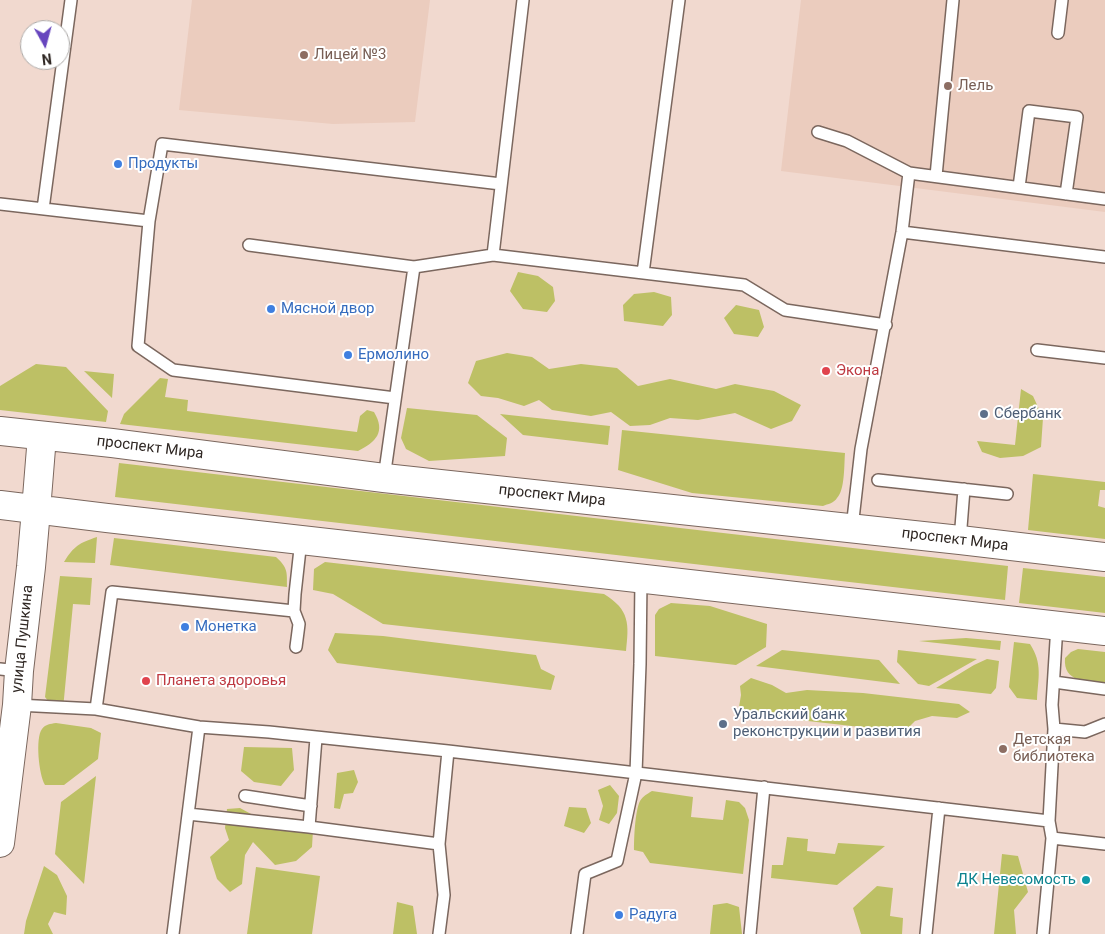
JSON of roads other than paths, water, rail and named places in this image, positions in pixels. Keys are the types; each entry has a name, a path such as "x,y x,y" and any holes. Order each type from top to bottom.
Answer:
{"main road":[{"name":"проспект Мира","path":"0,431 112,443 384,478 1105,557"},
{"name":"улица Пушкина","path":"0,843 17,704 9,670 31,567 42,436"},
{"path":"0,505 1105,631"}],"lane":[{"path":"44,209 71,0"},
{"path":"493,255 522,0"},
{"path":"643,273 680,0"},
{"path":"936,176 953,0"},
{"path":"1058,32 1062,0"},
{"path":"1019,187 1029,111 1077,117 1066,194"},
{"path":"818,132 847,141 909,173 1105,199"},
{"path":"395,398 173,370 138,346 149,220 162,144 500,184"},
{"path":"852,528 861,449 902,232 909,173"},
{"path":"0,204 149,220"},
{"path":"902,232 1105,257"},
{"path":"249,245 414,267 493,255 744,285 785,310 886,324"},
{"path":"384,478 414,267"},
{"path":"1037,350 1105,358"},
{"path":"878,480 1008,494"},
{"path":"960,540 964,489"},
{"path":"296,647 299,624 294,611 301,540"},
{"path":"577,934 584,874 617,862 636,773 641,579"},
{"path":"96,709 112,592 294,611"},
{"path":"1043,934 1052,838 1049,821 1054,728 1052,704 1057,625"},
{"path":"1054,682 1105,689"},
{"path":"17,704 96,709 199,727 269,732 448,751 1049,821"},
{"path":"1054,728 1085,732 1105,724"},
{"path":"173,934 199,727"},
{"path":"309,827 316,738"},
{"path":"439,934 444,895 439,844 448,751"},
{"path":"750,934 764,787"},
{"path":"245,796 311,806"},
{"path":"926,934 939,808"},
{"path":"188,814 439,844"},
{"path":"1052,838 1105,844"}],"place":[{"name":"Лицей №3","path":"304,55"},
{"name":"Лель","path":"948,86"},
{"name":"Продукты","path":"118,164"},
{"name":"Мясной двор","path":"271,309"},
{"name":"Ермолино","path":"348,355"},
{"name":"Экона","path":"826,371"},
{"name":"Сбербанк","path":"984,414"},
{"name":"Монетка","path":"185,627"},
{"name":"Планета здоровья","path":"146,681"},
{"name":"Уральский банк реконструкции и развития","path":"723,724"},
{"name":"Детская библиотека","path":"1003,749"},
{"name":"ДК Невесомость","path":"1086,880"},
{"name":"Радуга","path":"619,915"}]}
